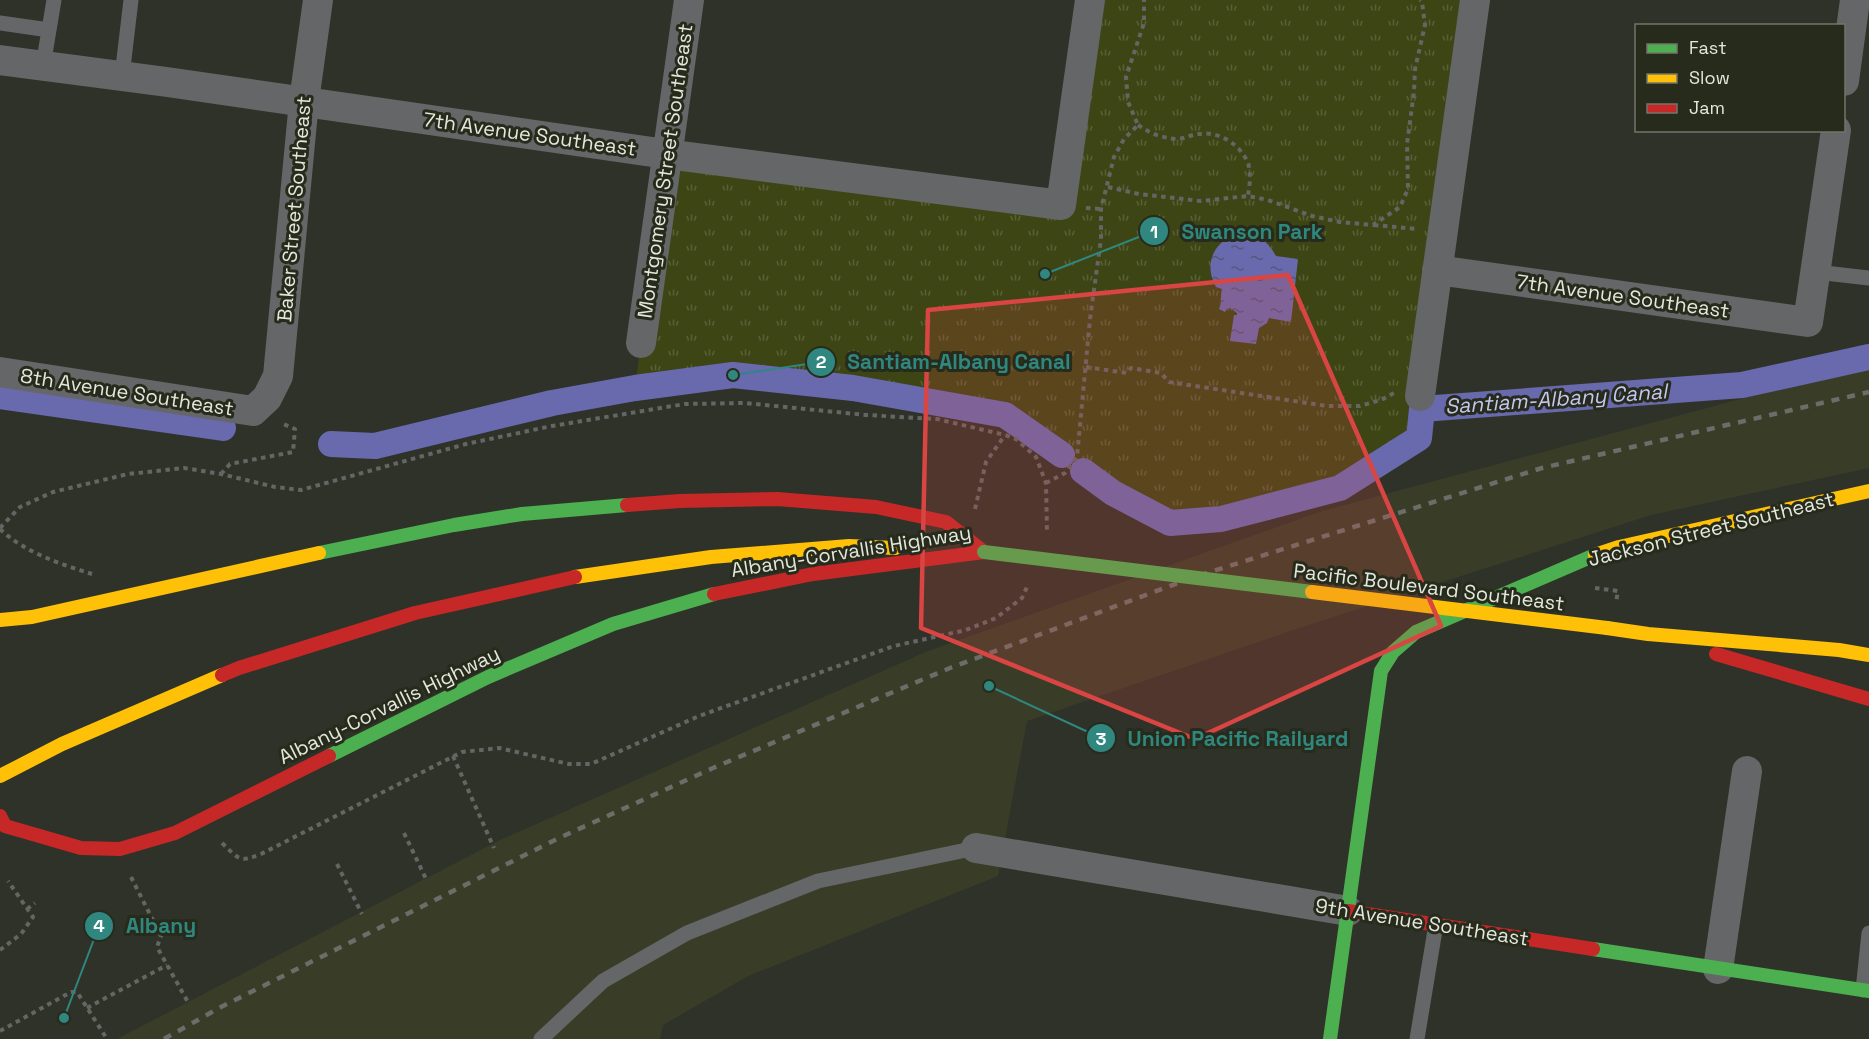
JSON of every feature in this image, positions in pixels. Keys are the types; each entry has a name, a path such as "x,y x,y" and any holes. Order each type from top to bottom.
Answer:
{"main road":[{"name":"Jackson Street Southeast","path":"1330,1039 1381,671 1393,652 1416,632 1555,571 1619,547 1869,491"},
{"name":"Albany-Corvallis Highway","path":"0,620 32,617 454,525 522,514 680,501 777,499 876,507 946,522 984,552"},
{"path":"0,776 62,744 239,668 415,613 569,578 711,557 849,546 984,552"},
{"name":"Albany-Corvallis Highway","path":"2,821 81,848 120,849 175,833 488,677 613,624 720,591 813,574 984,552"},
{"name":"Pacific Boulevard Southeast","path":"984,552 1648,634 1839,650 1869,655"},
{"path":"1648,634 1869,699"},
{"path":"2,821 2,843"},
{"name":"9th Avenue Southeast","path":"1348,911 1866,990"}],"street":[{"name":"Baker Street Southeast","path":"253,411 267,398 278,376 304,101 318,0"},
{"name":"Montgomery Street Southeast","path":"641,343 689,0"},
{"name":"7th Avenue Southeast","path":"0,60 304,101 666,154 1061,205 1090,0"},
{"path":"1408,394 1437,270 1475,0"},
{"path":"1845,73 1854,2"},
{"path":"1816,272 1836,132"},
{"name":"7th Avenue Southeast","path":"1437,270 1808,322 1816,272"},
{"name":"8th Avenue Southeast","path":"0,372 253,411"},
{"path":"1718,969 1747,771"},
{"name":"9th Avenue Southeast","path":"976,848 1348,911"}],"lane":[{"path":"43,66 54,0"},
{"path":"122,76 131,0"},
{"path":"0,23 49,30"},
{"path":"1816,272 1869,278"},
{"path":"541,1039 603,981 687,933 818,881 976,848"},
{"path":"1417,1039 1436,924"},
{"path":"1866,990 1869,933"}],"path":[{"path":"1144,0 1144,22 1126,77 1128,102 1138,125 1153,135 1179,139 1201,133 1221,136 1235,144 1248,163 1250,181 1248,196"},
{"path":"1373,225 1400,207 1408,189 1407,144 1415,69 1425,24 1421,1"},
{"path":"1046,483 1065,473 1077,457 1090,319 1101,238 1101,209 1114,157 1124,139 1138,125"},
{"path":"1108,187 1139,194 1200,201 1248,196 1268,200 1312,216 1340,222 1443,231"},
{"path":"1086,366 1127,374 1131,368 1161,373 1169,382 1327,406 1360,406 1408,394"},
{"path":"98,576 66,566 26,547 0,529 20,507 53,492 128,474 184,468 221,474 275,488 301,490 466,444 552,426 685,404 745,403 866,415 937,419 1005,435 1016,439 1036,456 1046,483 1047,534"},
{"path":"221,474 230,464 293,452 295,429 253,411"},
{"path":"975,509 986,462 1005,435"},
{"path":"222,843 239,858 246,860 462,752 499,748 569,764 591,764 699,716 894,646 966,630 996,618 1022,598 1030,580"},
{"path":"453,756 494,848"},
{"path":"404,833 427,881"},
{"path":"337,864 362,914"},
{"path":"131,877 161,936 157,947 189,1004"},
{"path":"0,950 21,934 33,917 8,880"},
{"path":"27,909 35,903"},
{"path":"87,1008 167,965"},
{"path":"0,1031 71,992 77,992 107,1039"}],"highlighted area":[{"path":"1288,275 1441,626 1195,739 921,628 928,310"}],"shaded area":[{"path":"1869,370 1869,468 1651,515 1299,628 1027,721 998,876 748,976 663,1025 660,1039 117,1039 498,841 928,651 1322,511 1763,393"}],"green space":[{"path":"1090,0 1476,0 1419,438 1340,488 1221,519 1170,523 1113,493 1005,415 853,388 733,375 635,388 666,154 1061,205"}],"water":[{"path":"1234,235 1254,236 1264,241 1276,256 1298,259 1291,322 1269,318 1267,323 1259,328 1256,344 1230,341 1234,315 1237,313 1230,308 1225,312 1219,309 1222,289 1216,287 1212,279 1211,264 1215,250 1226,239"}],"waterway":[{"name":"Santiam-Albany Canal","path":"1083,471 1113,493 1170,523 1221,519 1340,488 1419,438 1422,409 1742,385 1869,357"},
{"name":"Santiam-Albany Canal","path":"331,444 375,446 552,403 635,388 733,375 853,388 1005,415 1062,455"},
{"name":"Santiam-Albany Canal","path":"0,396 223,428"}],"railway":[{"path":"164,1039 221,1007 559,838 713,768 950,668 1194,577 1542,468 1869,392"}],"traffic: fast":[{"path":"319,553 454,525 522,514 627,505"},
{"path":"984,552 1312,592"},
{"path":"1330,1039 1381,671 1393,652 1416,632 1595,555"},
{"path":"329,756 488,677 613,624 714,594"},
{"path":"1593,949 1869,991"}],"traffic: slow":[{"path":"1595,555 1619,547 1869,491"},
{"path":"575,577 711,557 849,546 895,548"},
{"path":"0,620 32,617 319,553"},
{"path":"1312,592 1607,628"},
{"path":"1607,628 1648,634 1839,650 1869,655"},
{"path":"0,776 62,744 222,675"}],"traffic: jam":[{"path":"627,505 680,501 777,499 876,507 946,522 984,552"},
{"path":"714,594 813,574 984,552"},
{"path":"222,675 415,613 575,577"},
{"path":"1716,654 1869,699"},
{"path":"0,816 5,826 81,848 120,849 175,833 329,756"},
{"path":"1348,911 1593,949"}],"place":[{"name":"Swanson Park","path":"1045,274"},
{"name":"Santiam-Albany Canal","path":"733,375"},
{"name":"Union Pacific Railyard","path":"989,686"},
{"name":"Albany","path":"64,1018"}]}
